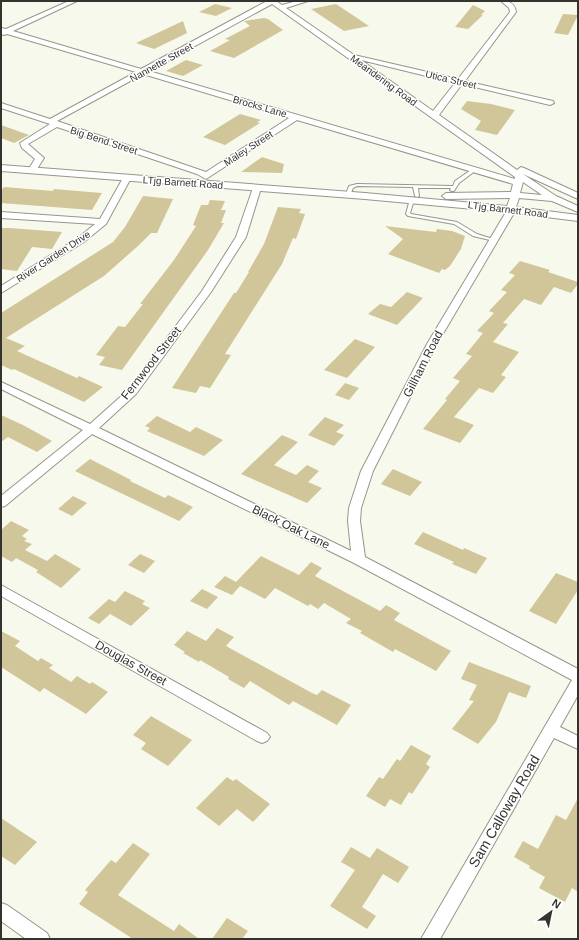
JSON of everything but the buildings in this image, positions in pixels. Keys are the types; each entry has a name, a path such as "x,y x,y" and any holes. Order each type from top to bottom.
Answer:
{"street":[{"path":"3,32 74,1"},
{"name":"Meandering Road","path":"272,1 496,158 578,196"},
{"name":"Nannette Street","path":"32,170 40,158 25,146 24,143 53,123 272,1"},
{"path":"281,7 305,1"},
{"path":"434,116 513,12 512,7 504,1"},
{"name":"Brocks Lane","path":"3,32 296,117 473,171 519,180"},
{"name":"Utica Street","path":"351,56 550,103"},
{"name":"Big Bend Street","path":"1,105 200,172 208,179"},
{"name":"Maley Street","path":"208,179 296,117"},
{"name":"Meandering Road","path":"496,158 519,180 578,209"},
{"name":"LTjg Barnett Road","path":"1,168 127,178 208,179 257,188 365,196 415,194 511,210 578,218"},
{"name":"River Garden Drive","path":"1,290 81,240 104,222 127,178"},
{"name":"Gillham Road","path":"358,560 354,521 355,508 368,471 432,344 511,210 519,180"},
{"name":"Fernwood Street","path":"1,503 91,429 132,392 206,292 241,237 257,188"},
{"name":"LTjg Barnett Road","path":"365,196 453,192 553,198 578,202"},
{"path":"1,215 104,222"},
{"name":"Black Oak Lane","path":"1,385 358,560 578,676"},
{"name":"Douglas Street","path":"1,590 262,737"},
{"name":"Sam Calloway Road","path":"430,939 578,682"},
{"path":"551,729 578,742"},
{"path":"1,911 41,939"}],"lane":[{"path":"453,192 457,182 473,171"},
{"path":"348,194 351,188 357,185 384,186 415,194 408,214 410,216 455,223 475,235 494,240"},
{"path":"384,186 386,196"}]}
